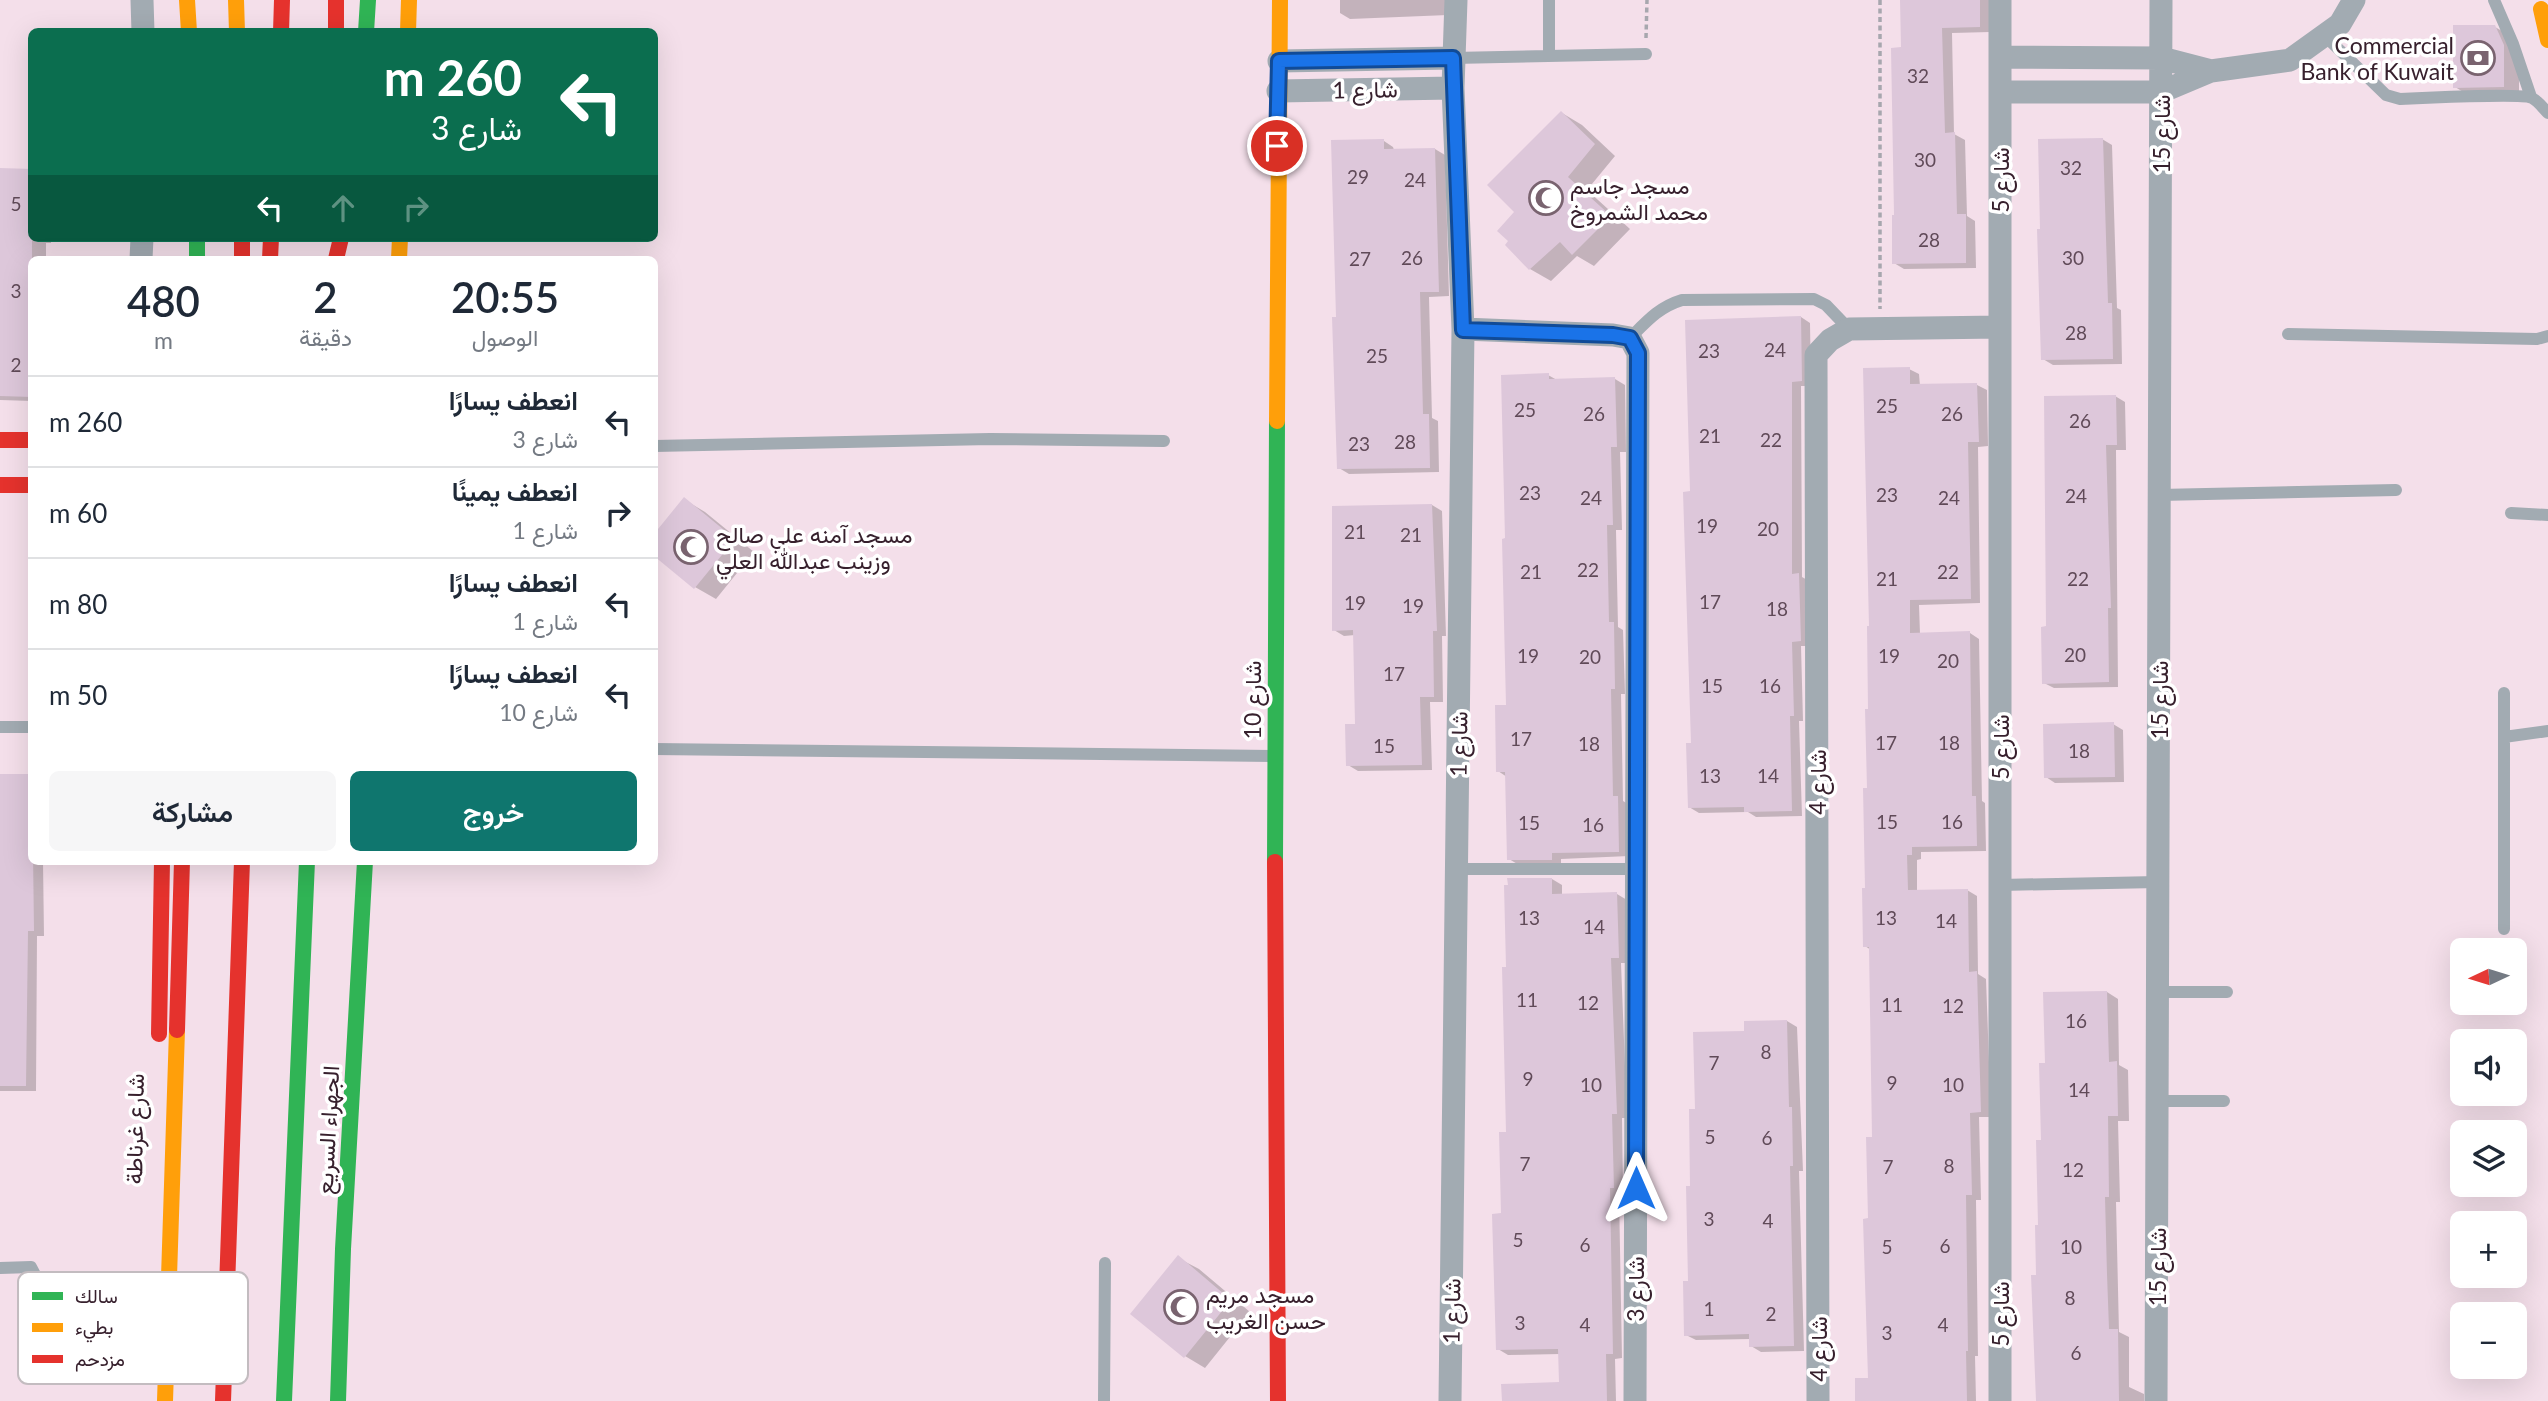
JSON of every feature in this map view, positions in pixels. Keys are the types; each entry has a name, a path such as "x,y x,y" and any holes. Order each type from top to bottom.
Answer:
{"main road":[{"path":"187,0 189,28"},
{"path":"236,0 237,28"},
{"path":"281,28 282,0"},
{"path":"336,0 336,28"},
{"path":"366,28 368,0"},
{"path":"408,28 409,0"},
{"name":"شارع 10","path":"1278,1401 1274,756 1280,0"},
{"path":"2542,8 2548,40"},
{"path":"0,440 28,440"},
{"path":"0,485 28,485"},
{"name":"شارع غرناطة","path":"159,1049 162,865"},
{"path":"169,1272 182,865"},
{"path":"228,1272 242,865"},
{"name":"الجهراء السريع","path":"284,1401 307,865"},
{"name":"الجهراء السريع","path":"338,1401 343,1248 365,865"},
{"path":"153,1272 155,1221"}],"street":[{"path":"142,0 143,28"},
{"name":"شارع 1","path":"1450,1401 1463,330 1453,88 1456,0"},
{"name":"شارع 5","path":"2000,0 2000,1401"},
{"name":"شارع 15","path":"2156,1401 2161,0"},
{"path":"2001,92 2161,92 2211,71 2290,60 2340,23 2354,0"},
{"path":"2000,57 2161,58 2211,71"},
{"name":"شارع 1","path":"1279,61 1453,58"},
{"name":"شارع 1","path":"1278,91 1453,88"},
{"path":"1849,329 2000,327"},
{"name":"شارع 4","path":"1818,1401 1816,355 1830,340 1849,329"},
{"path":"1463,330 1613,335 1630,338"},
{"name":"شارع 3","path":"1630,338 1638,353 1635,1401"}],"lane":[{"path":"1549,0 1549,55"},
{"path":"2494,0 2531,97 2548,113"},
{"path":"2324,35 2386,95 2400,99 2502,97 2519,94 2531,97"},
{"path":"1453,58 1646,54"},
{"path":"1630,338 1657,310 1682,300 1814,299 1826,305 1849,329"},
{"path":"2287,334 2537,339 2548,336"},
{"path":"658,446 990,439 1164,441"},
{"path":"2159,495 2396,490"},
{"path":"2511,513 2548,515"},
{"path":"2504,693 2504,929"},
{"path":"0,727 28,727"},
{"path":"2504,737 2548,731"},
{"path":"658,749 1274,756"},
{"path":"1456,869 1636,869"},
{"path":"2000,886 2158,882"},
{"path":"2158,992 2227,992"},
{"path":"2157,1101 2224,1101"},
{"path":"1104,1401 1105,1263"},
{"path":"0,1268 31,1267 34,1272"}],"path":[{"path":"1646,54 1647,0"},
{"path":"1880,0 1880,329"}],"building":[{"path":"1900,0 1980,0 1980,27 1942,28 1945,133 1955,132 1957,214 1966,214 1966,263 1892,264 1894,215 1891,48 1901,47"},
{"name":"Commercial Bank of Kuwait","path":"2453,25 2495,25 2504,45 2504,87 2453,88"},
{"name":"مسجد جاسم محمد الشمروخ","path":"1561,111 1595,144 1568,177 1611,216 1572,255 1560,242 1529,270 1505,245 1508,241 1497,231 1514,212 1487,185"},
{"path":"2103,138 2108,303 2112,303 2113,359 2041,360 2037,229 2040,229 2038,139"},
{"path":"1384,139 1384,149 1435,148 1439,292 1420,292 1423,414 1429,414 1430,468 1337,469 1332,317 1336,317 1331,140"},
{"path":"0,168 28,169 28,242 32,242 32,256 28,256 28,397 0,396"},
{"path":"1801,316 1802,381 1792,382 1792,574 1799,573 1801,641 1792,642 1792,811 1744,812 1744,807 1688,808 1686,743 1691,743 1683,492 1690,491 1685,320"},
{"path":"1910,367 1910,384 1977,383 1979,442 1968,442 1971,599 1910,600 1910,633 1970,631 1972,796 1976,796 1977,846 1912,847 1912,855 1907,855 1908,890 1968,889 1969,972 1977,971 1981,1112 1970,1113 1972,1195 1966,1195 1967,1401 1855,1401 1855,1378 1868,1378 1863,1219 1868,1218 1866,1137 1872,1137 1869,947 1863,947 1862,888 1865,888 1863,788 1867,788 1865,709 1868,709 1869,626 1863,368"},
{"path":"1549,373 1549,379 1615,377 1617,447 1611,447 1613,525 1607,525 1609,622 1614,622 1615,689 1611,689 1613,796 1618,796 1619,852 1552,853 1552,860 1507,860 1505,772 1496,772 1495,705 1506,705 1501,375"},
{"path":"2116,395 2117,445 2106,445 2111,608 2108,608 2109,682 2042,684 2041,627 2046,626 2044,396"},
{"name":"مسجد آمنه علي صالح وزينب عبدالله العلي","path":"684,497 735,539 694,589 658,559 658,529"},
{"path":"1432,504 1437,631 1433,631 1434,697 1420,697 1422,765 1346,766 1345,724 1355,724 1353,630 1332,631 1332,506"},
{"path":"2114,722 2115,777 2044,778 2043,724"},
{"path":"0,774 28,774 28,865 33,865 34,931 28,931 26,1086 0,1086"},
{"path":"1507,878 1552,878 1552,894 1617,892 1619,958 1611,958 1617,1114 1612,1114 1614,1188 1610,1188 1613,1354 1606,1354 1607,1401 1502,1401 1501,1384 1559,1382 1558,1349 1496,1350 1492,1214 1501,1213 1499,1132 1506,1132 1502,967 1506,967 1504,885 1508,885"},
{"path":"2107,991 2109,1062 2117,1061 2118,1116 2108,1116 2109,1197 2105,1197 2107,1274 2109,1329 2118,1329 2119,1401 2036,1401 2031,1275 2036,1275 2035,1225 2038,1225 2036,1140 2041,1140 2039,1063 2045,1063 2043,992"},
{"path":"1787,1020 1789,1107 1792,1107 1793,1166 1790,1166 1794,1346 1749,1347 1749,1334 1684,1336 1683,1281 1688,1281 1686,1186 1690,1186 1689,1109 1695,1109 1693,1032 1744,1031 1744,1021"},
{"name":"مسجد مريم حسن الغريب","path":"1178,1255 1231,1300 1184,1358 1130,1314"}],"traffic: fast":[{"path":"366,28 368,0"},
{"path":"197,242 197,256"},
{"path":"1275,862 1277,421"},
{"path":"284,1401 307,865"},
{"path":"338,1401 343,1249 365,865"}],"traffic: slow":[{"path":"187,0 189,28"},
{"path":"236,0 237,28"},
{"path":"408,28 409,0"},
{"path":"1277,421 1280,0"},
{"path":"2541,9 2548,40"},
{"path":"399,256 400,242"},
{"path":"169,1272 177,1030"},
{"path":"165,1401 166,1384"}],"traffic: jam":[{"path":"281,28 282,0"},
{"path":"336,0 336,28"},
{"path":"242,242 242,256"},
{"path":"270,256 271,242"},
{"path":"337,256 340,242"},
{"path":"0,440 28,440"},
{"path":"0,485 28,485"},
{"path":"1275,862 1278,1401"},
{"path":"159,1034 162,865"},
{"path":"177,1030 182,865"},
{"path":"228,1272 242,865"},
{"path":"223,1401 224,1384"}],"place":[{"name":"Commercial Bank of Kuwait","path":"2478,58"},
{"name":"مسجد جاسم محمد الشمروخ","path":"1546,198"},
{"name":"مسجد آمنه علي صالح وزينب عبدالله العلي","path":"691,547"},
{"name":"مسجد مريم حسن الغريب","path":"1181,1307"}],"route":[{"path":"1277,146 1279,61 1453,58 1463,330 1613,335 1630,338 1638,353 1636,1188"}]}
